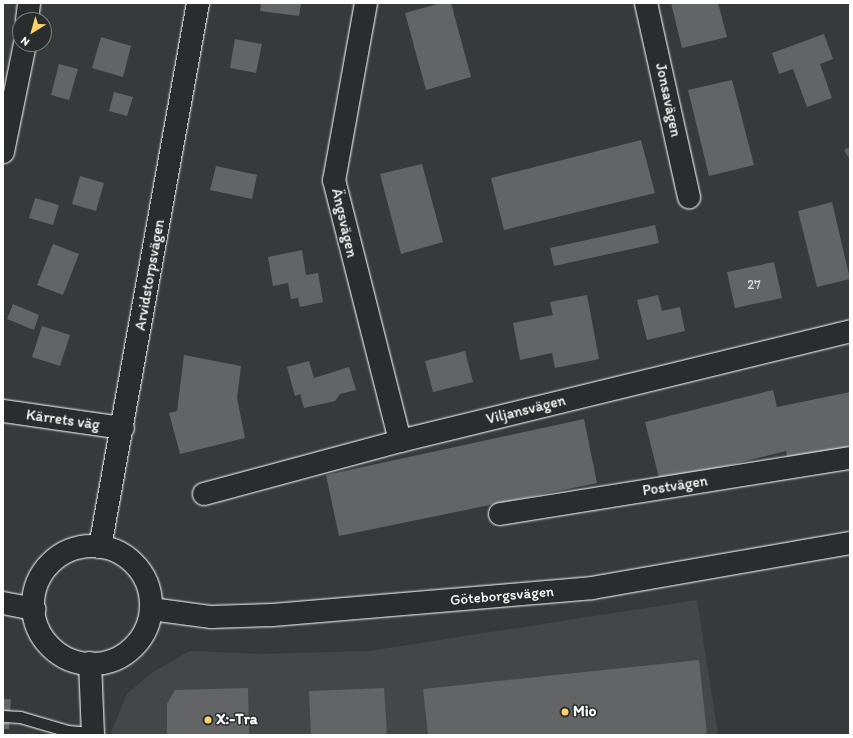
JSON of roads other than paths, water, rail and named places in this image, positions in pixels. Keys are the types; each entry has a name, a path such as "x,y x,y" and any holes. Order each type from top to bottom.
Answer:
{"street":[{"name":"Arvidstorpsvägen","path":"100,547 123,428 198,3"},
{"name":"Ängsvägen","path":"366,3 334,180 400,441"},
{"name":"Jonsavägen","path":"646,3 689,197"},
{"path":"3,152 23,52"},
{"name":"Viljansvägen","path":"204,494 400,441 850,331"},
{"name":"Kärrets väg","path":"3,411 123,428"},
{"name":"Postvägen","path":"500,514 850,458"},
{"name":"Göteborgsvägen","path":"151,609 211,616 272,615 592,588 850,543"},
{"path":"100,547 119,552 135,564 149,590 151,609 145,631 132,648 112,660 90,663 70,659 52,647 39,629 34,609 37,585 49,565 69,551 100,547"},
{"path":"3,603 34,609"},
{"path":"90,663 93,734"}],"lane":[{"path":"3,716 20,717 68,731 93,734"}],"place":[{"name":"Mio","path":"565,712"},
{"name":"X:-Tra","path":"208,720"}]}
